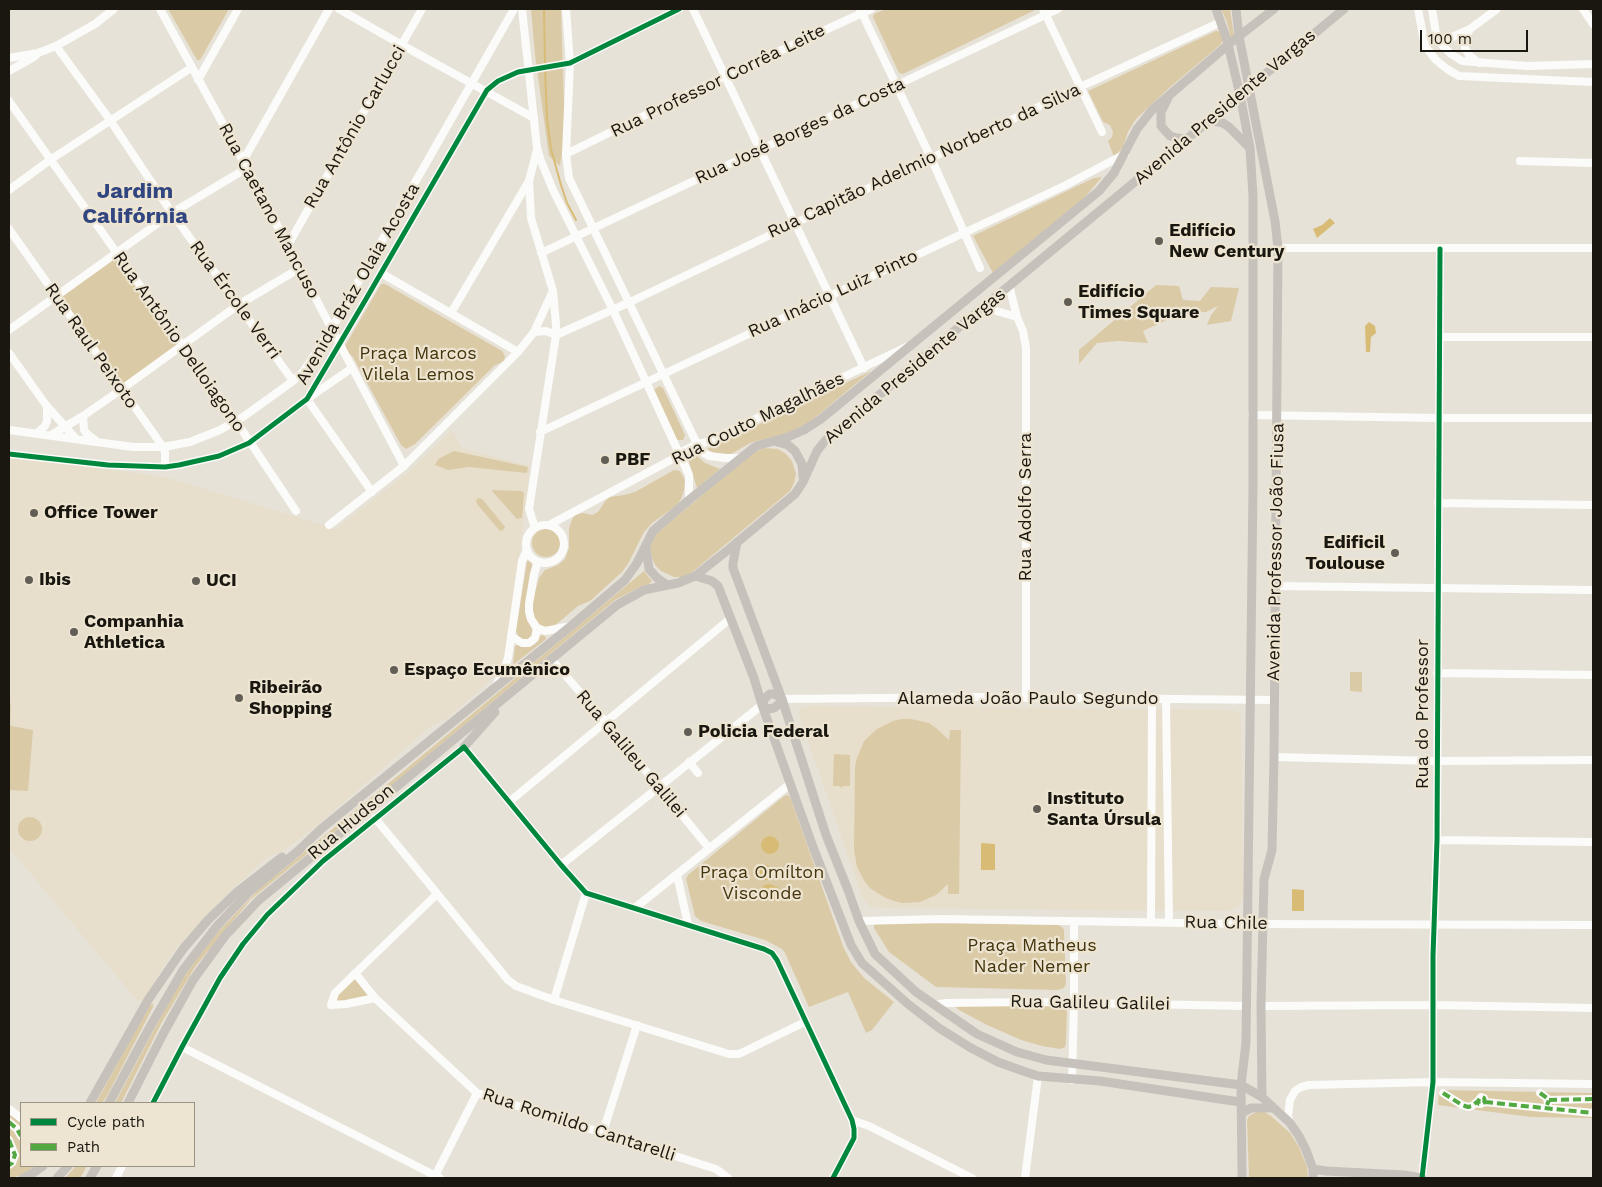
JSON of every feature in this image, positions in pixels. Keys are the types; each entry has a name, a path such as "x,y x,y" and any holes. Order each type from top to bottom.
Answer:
{"main road":[{"name":"Avenida Professor João Fiusa","path":"1216,9 1229,44 1240,94 1250,148 1253,196 1246,1043 1240,1086 1242,1178"},
{"name":"Avenida Professor João Fiusa","path":"1236,9 1239,36 1275,221 1278,248 1274,757 1272,850 1264,879 1261,1006 1262,1097"},
{"name":"Avenida Presidente Vargas","path":"110,1102 150,1025 183,970 234,907 321,829 572,626 625,580 638,563 653,531 689,500 756,446 788,437 804,430 821,419 1099,191 1110,179 1142,122 1158,104 1274,9"},
{"path":"1328,22 1332,9"},
{"name":"Avenida Presidente Vargas","path":"129,1102 193,980 225,936 259,900 617,605 644,590 678,583 695,576 789,499 802,482 817,451 825,441 1009,285 1344,9"},
{"path":"1171,94 1161,112 1161,126 1170,136 1187,138"},
{"path":"1209,120 1229,127 1250,148"},
{"path":"774,441 788,445 798,456 803,469 802,482"},
{"path":"736,542 733,568 782,699 826,835 859,921 875,954 916,992 978,1034 1017,1052 1046,1060 1240,1086 1262,1097 1290,1123 1300,1136 1313,1174 1326,1171 1422,1178"},
{"path":"646,545 649,568 657,578 667,585"},
{"path":"695,576 715,583 718,586 754,678 811,842 851,945 862,963 939,1028 998,1062 1038,1076 1110,1083 1240,1102"},
{"path":"762,705 765,698 770,694 776,694 782,699"},
{"path":"464,747 501,706 507,696"},
{"path":"762,705 774,708 782,699"},
{"path":"811,842 826,835"},
{"path":"91,1102 148,1000 182,949 237,892 291,851 298,851"},
{"path":"971,1048 978,1034"},
{"path":"1242,1113 1252,1108 1272,1108"},
{"path":"23,1178 42,1167"},
{"path":"57,1178 67,1167"}],"street":[{"path":"9,58 38,53 56,46 94,24 114,9"},
{"name":"Rua Caetano Mancuso","path":"160,9 288,245 404,466"},
{"path":"198,80 238,9"},
{"path":"9,330 172,213 245,165 329,9"},
{"path":"339,9 473,82 534,118"},
{"name":"Rua Antônio Carlucci","path":"288,245 422,9"},
{"name":"Avenida Bráz Olaia Acosta","path":"9,430 133,447 163,447 190,442 236,422 293,381 306,368 332,328 514,9"},
{"path":"522,9 537,148 553,190 613,310 689,476 689,500"},
{"path":"566,9 570,63 566,154 569,178 697,444 709,456 740,458"},
{"name":"Avenida Bráz Olaia Acosta","path":"9,454 108,465 165,467 179,466 219,456 249,443 307,399 487,90 508,75 570,63 679,9"},
{"path":"693,9 864,368"},
{"name":"Rua Professor Corrêa Leite","path":"566,154 861,11 871,9"},
{"name":"Rua José Borges da Costa","path":"541,253 897,85 1044,12 1058,9"},
{"path":"1418,9 1425,46 1447,70 1459,76 1593,82"},
{"path":"1432,9 1438,40 1442,47 1462,61 1526,66 1593,64"},
{"path":"1438,40 1448,39 1470,29 1497,9"},
{"path":"1584,9 1593,24"},
{"path":"861,11 931,158 980,268"},
{"path":"1044,12 1102,132"},
{"name":"Rua Capitão Adelmio Norberto da Silva","path":"556,335 628,303 795,222 1221,22"},
{"path":"1421,28 1435,26"},
{"path":"1470,29 1464,40 1465,48 1469,55 1479,62"},
{"name":"Rua Ércole Verri","path":"56,46 110,120 172,213 293,381"},
{"path":"9,71 34,58 38,53"},
{"path":"1526,66 1526,79"},
{"path":"9,190 50,160 191,68"},
{"name":"Rua Antônio Delloiagono","path":"9,101 236,422 296,511"},
{"path":"535,528 529,510 556,335 553,291 531,218 529,181 537,148"},
{"name":"Rua Inácio Luiz Pinto","path":"540,432 1064,186 1125,154"},
{"path":"1520,162 1593,163"},
{"path":"416,180 425,184 427,193"},
{"path":"451,314 529,181"},
{"name":"Rua Raul Peixoto","path":"9,229 163,447 165,467"},
{"path":"1278,248 1593,248"},
{"name":"Rua do Professor","path":"1422,1178 1432,1082 1432,1005 1437,840 1440,249"},
{"path":"51,435 122,389 238,305 300,268"},
{"path":"381,273 518,352"},
{"name":"Rua Adolfo Serra","path":"1009,285 1017,317 1023,331 1026,348 1026,698"},
{"path":"329,525 404,466 518,352 534,332 553,291"},
{"path":"983,307 1017,317"},
{"path":"534,332 546,331 556,335"},
{"path":"1440,337 1593,337"},
{"name":"Rua Couto Magalhães","path":"549,525 672,460 679,453 697,444 707,442 914,343"},
{"path":"9,354 46,405 76,439"},
{"path":"352,368 307,399 372,492"},
{"path":"37,433 47,421 48,410 46,405"},
{"path":"1252,415 1593,418"},
{"path":"83,416 83,426 87,434 99,442"},
{"path":"1438,503 1593,505"},
{"path":"495,688 504,669 511,636 522,561 527,550 527,537 535,528 544,525 549,525 560,531 564,543 563,549 561,555 551,562 538,562 533,559 527,550"},
{"path":"511,636 522,643 529,643 537,634 537,628 529,612 534,574 538,562"},
{"path":"1275,586 1593,590"},
{"path":"509,802 731,618"},
{"path":"537,628 545,631 572,626"},
{"name":"Rua Galileu Galilei","path":"552,660 605,721 709,848"},
{"path":"1437,673 1593,675"},
{"name":"Alameda João Paulo Segundo","path":"782,699 970,697 1274,700"},
{"path":"1151,922 1152,700"},
{"path":"1166,700 1169,922"},
{"path":"561,866 762,705"},
{"path":"464,747 561,866 586,893 688,924 772,953 852,1120 854,1138 833,1178"},
{"name":"Rua Hudson","path":"154,1102 220,978 243,944 267,916 323,860 464,747"},
{"path":"1274,757 1437,761 1593,760"},
{"path":"689,762 698,773"},
{"path":"636,908 790,784"},
{"path":"375,818 508,980 516,986 554,1000 729,1054 739,1054 805,1022"},
{"path":"1437,840 1593,842"},
{"path":"677,875 688,924"},
{"path":"554,1000 586,893"},
{"path":"375,998 330,1005 335,993 355,972 437,894"},
{"name":"Rua Chile","path":"859,921 943,919 1247,924 1593,924"},
{"path":"1072,1080 1074,921"},
{"name":"Rua Romildo Cantarelli","path":"355,972 375,998 477,1093 716,1169 728,1178"},
{"name":"Rua Galileu Galilei","path":"935,1005 999,1002 1074,1002 1245,1006"},
{"path":"1261,1006 1432,1005 1593,1008"},
{"path":"603,1132 637,1025"},
{"path":"182,1047 437,1177 477,1093"},
{"path":"1025,1178 1038,1076"},
{"path":"1290,1123 1288,1116 1290,1100 1295,1091 1301,1087 1432,1082 1593,1084"},
{"path":"1443,1093 1468,1107 1482,1101 1593,1113"},
{"path":"1540,1093 1549,1100"},
{"path":"1549,1100 1593,1099"},
{"path":"1540,1108 1547,1106 1549,1100"},
{"path":"9,1109 20,1117"},
{"path":"852,1120 869,1126 972,1178"},
{"path":"9,1122 18,1129 20,1134"},
{"path":"9,1140 15,1155 14,1160"}],"shaded area":[{"path":"1330,218 1335,223 1317,238 1313,229 1322,225"},
{"path":"1369,322 1375,326 1376,333 1371,337 1370,352 1366,352 1365,326"},
{"name":"Ribeirão Shopping","path":"452,430 462,448 530,466 518,567 506,649 501,666 494,677 446,719 432,725 315,827 283,851 269,856 233,888 169,957 143,1001 137,1000 9,848 9,459 64,463 169,478 336,529 411,470"},
{"name":"Instituto Santa Úrsula","path":"806,706 1233,710 1239,713 1241,720 1243,898 1239,906 1229,911 877,908 869,906 863,899 799,715 799,709"},
{"path":"770,836 776,839 779,845 776,851 770,854 764,851 761,845 764,839"},
{"path":"981,843 995,844 995,870 981,870"},
{"path":"762,864 768,865 773,870 773,876 769,880 765,880 758,874"},
{"path":"770,884 784,893 782,898 776,901 768,898 763,893 761,889 764,885"},
{"path":"1292,889 1304,890 1304,911 1292,911"}],"green space":[{"path":"168,9 229,9 200,60 197,60"},
{"path":"531,9 561,9 565,134 560,166 549,156 535,55"},
{"path":"886,9 1035,9 903,74 899,73 873,17 874,14"},
{"path":"1221,9 1230,9 1234,36 1231,38 1227,22"},
{"path":"1216,31 1223,32 1224,39 1220,45 1136,119 1128,132 1123,147 1114,157 1108,141 1112,137 1113,132 1110,125 1103,122 1088,91"},
{"path":"1102,177 1085,197 993,273 973,236 1094,178"},
{"path":"117,253 183,346 122,389 56,296"},
{"name":"Praça Marcos Vilela Lemos","path":"381,284 385,284 502,351 505,356 504,361 494,366 415,444 406,449 401,445 353,357 347,352 345,346"},
{"path":"1156,285 1179,286 1183,300 1200,301 1211,287 1239,288 1231,321 1207,325 1211,315 1218,306 1206,312 1182,313 1143,331 1148,343 1118,341 1097,343 1079,364 1079,350"},
{"path":"871,371 811,421 795,430 752,442 731,454 714,453 707,449"},
{"path":"659,386 663,388 685,435 683,440 677,440 654,390"},
{"path":"764,448 778,449 792,461 796,474 790,491 691,573 683,577 674,577 661,571 655,565 650,552 651,543 655,535 752,453"},
{"path":"454,451 528,467 527,473 469,467 448,470 435,465 438,459"},
{"path":"694,453 705,463 720,469 697,488 688,458 688,454"},
{"path":"674,470 680,471 685,480 681,499 676,506 652,523 644,532 622,572 590,601 578,606 553,627 547,628 537,623 531,607 539,578 545,570 558,565 565,559 569,548 569,528 574,515 583,513 592,515 598,512 610,497 635,492"},
{"path":"492,490 521,491 524,493 522,518 517,519"},
{"path":"478,498 482,499 505,527 503,530 500,531 477,504 476,500"},
{"path":"546,529 556,533 560,543 556,553 546,557 536,553 532,543 536,533"},
{"path":"527,561 531,562 532,566 525,610 533,632 532,637 526,641 519,638 516,631"},
{"path":"644,571 652,581 615,600 251,899 195,967 162,1022 122,1102 116,1102 172,996 191,966 218,932 259,889"},
{"path":"542,635 546,639 513,665 515,646 534,645"},
{"path":"1350,672 1362,672 1362,692 1350,691"},
{"path":"9,701 11,704 11,726 33,730 28,791 9,790"},
{"path":"902,719 929,723 949,740 950,730 961,730 959,894 948,894 948,884 936,895 920,902 902,903 894,901 871,889 857,867 854,850 855,767 857,758 864,741 877,729"},
{"path":"834,754 850,755 850,786 843,786 842,788 833,786"},
{"name":"Praça Omílton Visconde","path":"788,795 843,946 851,962 864,978 894,1002 872,1030 866,1033 848,992 809,1007 782,949 765,940 701,921 695,916 686,879 688,875 784,796"},
{"path":"30,817 39,820 42,829 39,838 30,841 21,838 18,829 21,820"},
{"name":"Praça Matheus Nader Nemer","path":"878,922 1058,925 1064,930 1066,984 1064,988 1058,990 936,987 889,952 874,928 874,924"},
{"path":"354,974 373,997 332,1003"},
{"path":"153,1003 153,1007 107,1096 103,1102 97,1102 148,1007"},
{"path":"1059,1005 1067,1011 1066,1042 1065,1047 1060,1049 1021,1040 985,1024 955,1006"},
{"path":"1439,1090 1593,1093 1593,1118 1531,1117 1438,1105"},
{"path":"1258,1111 1271,1116 1290,1133 1299,1147 1307,1167 1308,1178 1249,1178 1247,1120 1249,1116"},
{"path":"9,1114 20,1122 20,1167 34,1167 23,1174 9,1178"},
{"path":"75,1167 86,1167 80,1178 65,1178"}],"waterway":[{"path":"544,9 545,65"},
{"path":"545,70 547,119 551,149 567,203 576,220"}],"marked path":[{"path":"1443,1093 1468,1107 1478,1101 1479,1104 1485,1102 1484,1098 1481,1097 1478,1101"},
{"path":"1540,1093 1549,1100 1547,1105"},
{"path":"1549,1100 1593,1099"},
{"path":"1485,1102 1593,1113"},
{"path":"9,1122 20,1134"},
{"path":"9,1140 15,1155 12,1163 9,1165"}],"cycle path":[{"path":"9,454 108,465 165,467 219,456 249,443 307,399 487,90 498,81 518,72 570,63 679,9"},
{"path":"1422,1178 1433,1082 1433,956 1437,840 1440,249"},
{"path":"154,1102 220,978 243,944 267,915 323,861 464,747 586,893 772,953 852,1120 854,1138 833,1178"}],"place":[{"name":"Edifício New Century","path":"1159,241"},
{"name":"Edifício Times Square","path":"1068,302"},
{"name":"PBF","path":"605,460"},
{"name":"Office Tower","path":"34,513"},
{"name":"Edificil Toulouse","path":"1395,553"},
{"name":"Ibis","path":"29,580"},
{"name":"UCI","path":"196,581"},
{"name":"Companhia Athletica","path":"74,632"},
{"name":"Espaço Ecumênico","path":"394,670"},
{"name":"Ribeirão Shopping","path":"239,698"},
{"name":"Policia Federal","path":"688,732"},
{"name":"Instituto Santa Úrsula","path":"1037,809"}],"district":[{"name":"Jardim Califórnia","path":"135,204"}]}
